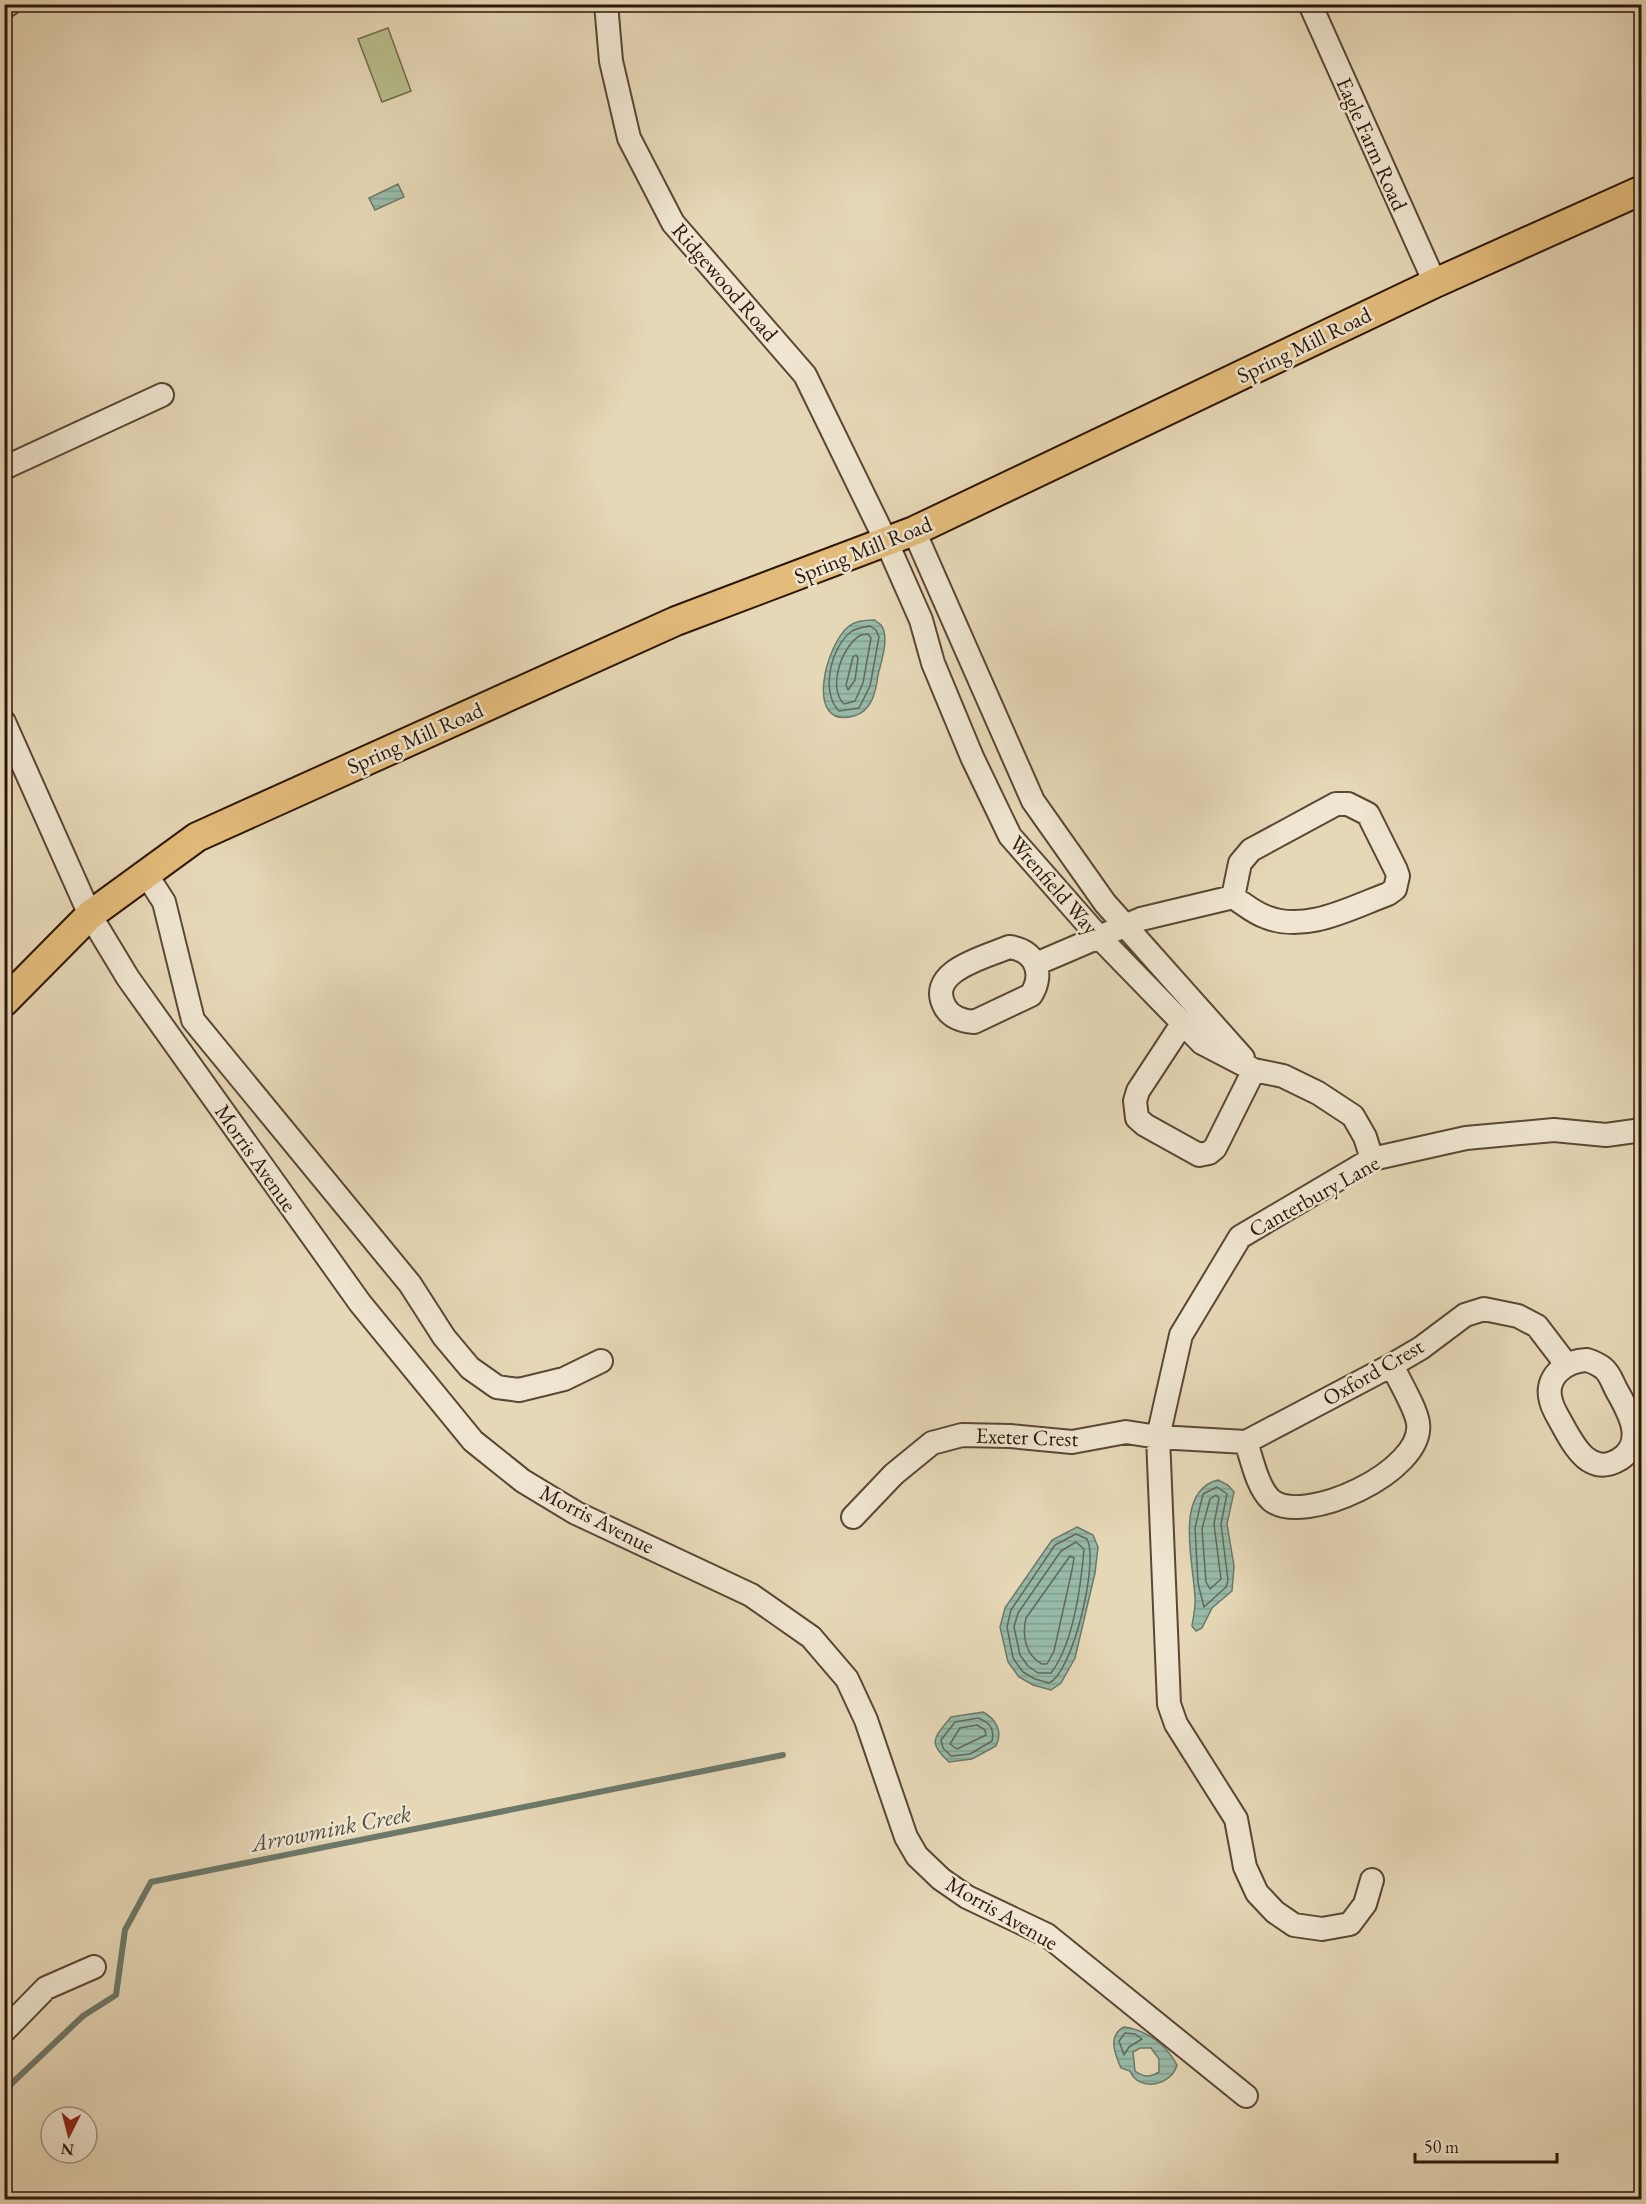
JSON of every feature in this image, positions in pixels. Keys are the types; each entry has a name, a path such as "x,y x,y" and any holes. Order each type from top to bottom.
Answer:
{"main road":[{"name":"Spring Mill Road","path":"4,1002 90,915 197,837 676,621 888,543 1435,283 1641,190"}],"street":[{"path":"4,7 9,4"},
{"name":"Ridgewood Road","path":"606,4 611,61 628,138 673,223 805,375 888,543"},
{"name":"Eagle Farm Road","path":"1311,4 1435,283"},
{"path":"4,468 162,395"},
{"name":"Wrenfield Way","path":"914,531 1033,801 1105,903 1254,1070"},
{"name":"Wrenfield Way","path":"888,543 921,620 933,663 972,757 1010,836 1098,936 1202,1043 1254,1070 1283,1076 1318,1093 1353,1116 1365,1137 1372,1159"},
{"path":"921,620 947,608"},
{"path":"946,691 978,676"},
{"name":"Morris Avenue","path":"4,722 90,915 128,978 360,1303 473,1441 522,1481 576,1514 751,1595 811,1637 846,1679 866,1720 906,1836 917,1856 941,1879 968,1898 1047,1935 1246,2096"},
{"path":"1036,964 1141,919 1233,897 1264,917 1286,923 1320,920 1388,894 1395,889 1398,876 1368,814 1348,804 1336,804 1251,850 1240,863 1233,897"},
{"path":"146,874 164,902 194,1020 410,1284 444,1337 470,1368 497,1387 519,1390 556,1382 601,1361"},
{"path":"1182,1024 1138,1091 1135,1101 1137,1118 1145,1125 1199,1155 1209,1153 1215,1148 1254,1070"},
{"name":"Canterbury Lane","path":"1372,1880 1365,1904 1350,1924 1322,1929 1294,1925 1275,1912 1257,1893 1249,1875 1236,1819 1176,1724 1169,1704 1158,1437 1181,1335 1240,1237 1372,1159 1466,1138 1554,1131 1606,1135 1641,1130"},
{"name":"Oxford Crest","path":"1245,1442 1392,1365 1421,1348 1457,1320 1484,1309 1518,1316 1537,1326 1566,1364"},
{"path":"1587,1360 1606,1370 1632,1418 1636,1428 1631,1449 1615,1463 1605,1465 1584,1459 1576,1451 1551,1402 1552,1380 1566,1364 1587,1360"},
{"path":"1158,1437 1245,1442 1269,1499 1282,1507 1297,1508 1339,1498 1383,1477 1406,1458 1417,1440 1418,1423 1392,1365"},
{"name":"Exeter Crest","path":"853,1517 894,1474 932,1443 962,1435 1010,1436 1072,1442 1126,1431 1158,1437"},
{"path":"4,2031 46,1988 94,1967"}],"shaded area":[{"path":"388,28 411,91 382,102 358,39"}],"water":[{"path":"398,184 404,197 375,210 369,198"},
{"path":"875,620 884,630 885,643 874,694 865,710 854,716 838,717 829,711 824,699 824,683 833,650 840,636 851,624"},
{"path":"1218,1480 1228,1485 1234,1492 1227,1524 1234,1566 1232,1591 1212,1608 1202,1628 1196,1631 1192,1626 1195,1601 1189,1531 1191,1513 1195,1498 1204,1487"},
{"path":"1077,1527 1093,1535 1098,1547 1095,1573 1075,1658 1061,1683 1051,1690 1033,1685 1019,1677 1008,1662 1000,1627 1005,1608 1052,1540"},
{"path":"983,1712 997,1725 999,1735 996,1746 972,1759 949,1762 935,1745 940,1730 951,1717"},
{"path":"1124,2027 1140,2031 1155,2039 1177,2065 1174,2072 1155,2084 1140,2082 1134,2078 1130,2071 1121,2068 1117,2057 1114,2040","holes":["1140,2048 1151,2048 1159,2059 1159,2072 1144,2076 1135,2071 1133,2052"]}],"waterway":[{"name":"Arrowmink Creek","path":"4,2094 9,2086 83,2016 116,1995 125,1930 151,1882 783,1755"}]}
